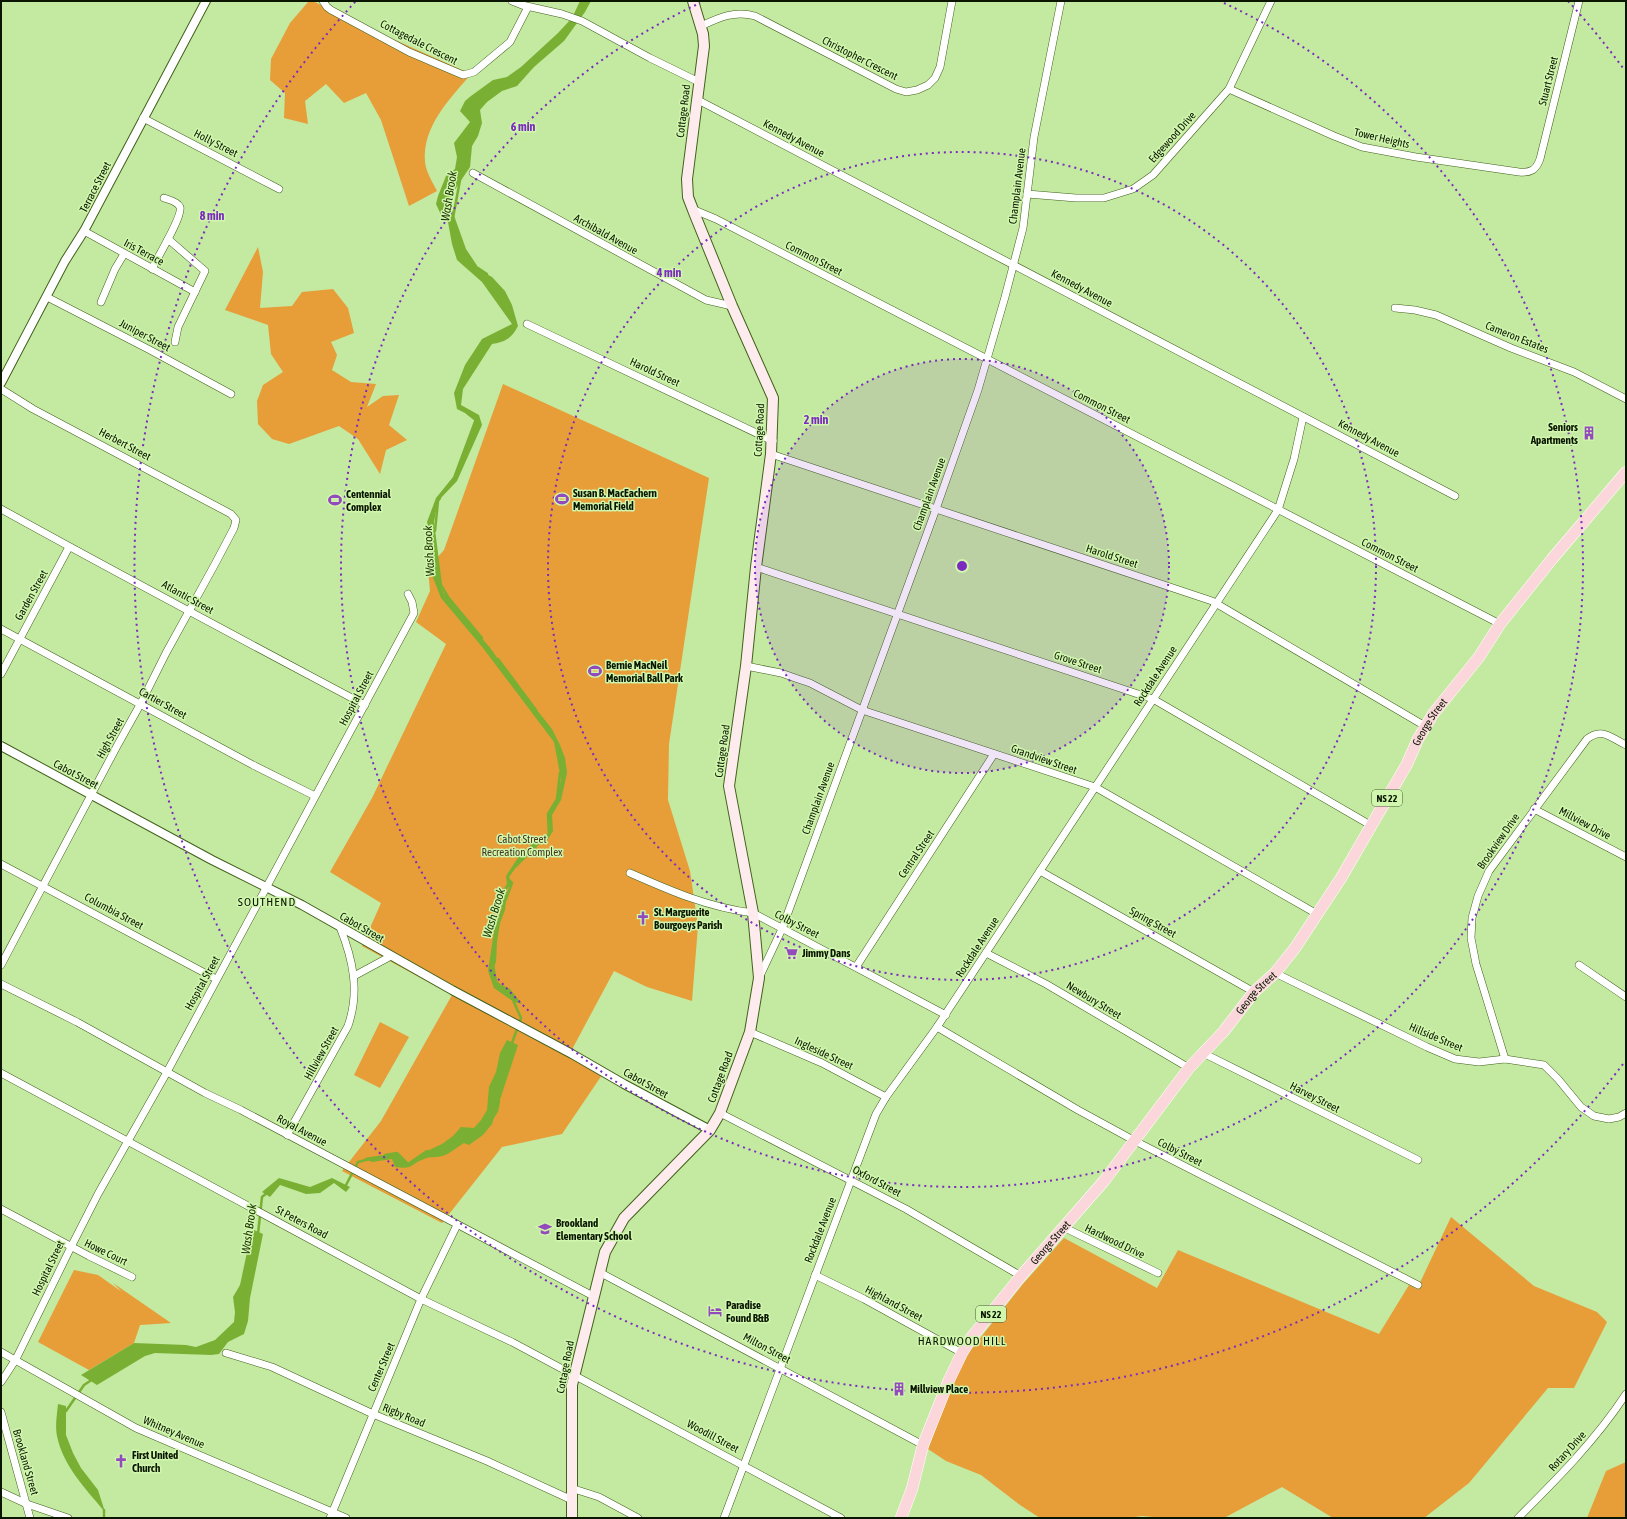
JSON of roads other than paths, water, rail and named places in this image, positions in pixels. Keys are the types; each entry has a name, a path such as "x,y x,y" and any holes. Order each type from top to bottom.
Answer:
{"main road":[{"name":"Cottage Road","path":"572,1518 571,1404 573,1374 605,1252 624,1218 710,1130 720,1113 750,1032 759,978 753,913 729,786 746,666 756,567 773,440 773,398 732,306 688,197 687,178 704,46 701,26 693,1"},
{"name":"George Street","path":"901,1518 912,1489 923,1445 949,1380 971,1338 1021,1276 1095,1191 1135,1141 1189,1068 1224,1030 1254,992 1275,973 1295,948 1341,878 1372,826 1407,764 1425,726 1479,657 1500,624 1552,559 1626,472"}],"street":[{"name":"Terrace Street","path":"1,383 66,261 84,231 206,1"},
{"name":"Cottagedale Crescent","path":"324,1 327,7 331,10 410,52 463,75 474,72 510,42 528,7"},
{"path":"512,1 528,7 562,14 582,21 636,51 699,82"},
{"name":"Christopher Crescent","path":"701,26 729,14 754,16 896,89 901,91 912,91 925,87 937,74 952,1"},
{"name":"Champlain Avenue","path":"759,978 782,929 936,509 969,417 987,359 1023,228 1034,137 1060,1"},
{"name":"Edgewood Drive","path":"1027,194 1099,198 1133,189 1152,175 1229,89 1271,1"},
{"name":"Stuart Street","path":"1537,166 1579,1"},
{"name":"Tower Heights","path":"1229,89 1294,119 1362,147 1416,157 1523,172 1531,172 1537,166"},
{"name":"Kennedy Avenue","path":"698,100 1455,496"},
{"name":"Holly Street","path":"143,118 279,189"},
{"name":"Archibald Avenue","path":"473,173 706,300 732,306"},
{"path":"152,269 168,239 180,210 177,204 164,198"},
{"name":"Common Street","path":"692,209 716,219 1500,624"},
{"name":"Iris Terrace","path":"84,231 195,292"},
{"path":"168,239 205,271 178,326 175,342"},
{"path":"101,302 115,269 124,254"},
{"name":"Juniper Street","path":"47,297 231,394"},
{"name":"Cameron Estates","path":"1396,308 1416,310 1436,315 1511,348 1574,372 1626,399"},
{"name":"Harold Street","path":"527,324 773,440"},
{"name":"Herbert Street","path":"1,389 33,408 231,514 236,517 236,521"},
{"name":"Rockdale Avenue","path":"724,1518 876,1114 886,1097 937,1028 1278,510 1294,458 1303,416"},
{"name":"Harold Street","path":"771,454 1217,603 1425,726"},
{"name":"Atlantic Street","path":"1,509 69,547 191,611 245,642 365,704"},
{"name":"High Street","path":"1,965 141,703 166,653 191,611 236,521"},
{"name":"Garden Street","path":"1,674 69,547"},
{"name":"Grove Street","path":"756,567 1154,699 1372,826"},
{"name":"Hospital Street","path":"1,1382 16,1359 71,1247 414,613 412,602 408,594"},
{"name":"Cartier Street","path":"1,628 253,765 315,796"},
{"name":"Grandview Street","path":"746,666 781,673 810,683 862,710 1095,788 1316,914"},
{"name":"Brookview Drive","path":"1505,1060 1476,964 1471,938 1472,918 1478,896 1489,871 1584,743 1597,733 1603,733 1626,745"},
{"name":"Cabot Street","path":"1,746 266,888 302,905 391,956 710,1130"},
{"name":"Central Street","path":"856,967 994,754"},
{"name":"Millview Drive","path":"1534,809 1626,857"},
{"name":"Columbia Street","path":"1,864 216,979"},
{"name":"Spring Street","path":"1040,871 1254,992"},
{"name":"Colby Street","path":"630,873 712,906 753,913 946,1014"},
{"name":"Hillview Street","path":"287,1135 348,1026 354,1001 354,976 347,944 340,927"},
{"name":"Newbury Street","path":"986,952 1046,984 1189,1068"},
{"path":"354,976 391,956"},
{"path":"1579,965 1626,997"},
{"name":"Hillside Street","path":"1275,973 1450,1057 1473,1062 1505,1060 1536,1063 1548,1067 1581,1107 1594,1116 1609,1119 1619,1117 1626,1113"},
{"name":"Royal Avenue","path":"1,984 77,1022 167,1072 457,1226 593,1296"},
{"name":"Colby Street","path":"937,1028 1078,1110 1135,1141 1418,1285"},
{"name":"Ingleside Street","path":"750,1032 822,1063 886,1097"},
{"name":"Harvey Street","path":"1203,1053 1418,1160"},
{"name":"St Peters Road","path":"1,1073 422,1299 512,1342 573,1374"},
{"name":"Oxford Street","path":"720,1113 818,1164 851,1179 906,1209 1021,1276"},
{"name":"Howe Court","path":"1,1209 71,1247 132,1277"},
{"name":"Center Street","path":"331,1515 422,1299 457,1226"},
{"name":"Hardwood Drive","path":"1063,1228 1158,1273"},
{"name":"Milton Street","path":"599,1272 923,1445"},
{"name":"Highland Street","path":"815,1275 864,1299 962,1353"},
{"name":"Whitney Avenue","path":"1,1352 16,1359 136,1428 331,1515 346,1518"},
{"name":"Rigby Road","path":"226,1353 272,1367 373,1414 487,1461 572,1500"},
{"name":"Woodill Street","path":"573,1374 841,1518"},
{"name":"Rotary Drive","path":"1518,1518 1585,1448 1626,1394"},
{"name":"Brookland Street","path":"1,1412 30,1518"},
{"path":"571,1488 599,1497 638,1518"},
{"path":"1,1492 27,1504 68,1518"}],"water":[{"path":"580,1 591,1 564,41 534,67 517,86 502,91 487,102 480,110 482,123 478,136 472,146 470,167 452,194 451,207 466,249 480,270 492,277 505,291 512,305 518,326 508,339 492,344 463,389 461,405 479,415 482,425 457,481 438,501 434,522 443,592 491,649 513,680 552,729 565,758 567,773 561,800 552,815 553,831 546,842 538,845 533,853 525,855 509,877 512,883 507,889 505,910 500,923 496,962 493,969 496,982 510,989 522,1004 514,1002 494,988 488,971 495,925 501,910 502,891 507,884 506,876 521,853 529,848 533,841 544,839 550,830 548,814 557,799 561,779 554,742 483,648 441,598 432,575 431,539 427,522 436,498 453,477 475,418 457,409 454,393 465,365 482,339 512,324 482,282 457,260 448,222 442,217 436,204 446,176 455,169 457,157 454,143 470,122 460,111 465,101 493,80 507,77 521,67 572,18"},
{"path":"507,1040 518,1045 492,1124 483,1135 469,1145 464,1143 445,1155 426,1158 406,1168 395,1167 392,1159 372,1162 364,1158 397,1153 408,1164 427,1151 442,1144 453,1136 461,1127 474,1128 487,1110 489,1087 496,1072 500,1053"},
{"path":"279,1178 310,1187 332,1178 350,1187 346,1192 334,1183 320,1193 306,1194 280,1185 270,1197 262,1192"},
{"path":"252,1229 263,1234 250,1298 248,1321 244,1334 228,1342 219,1354 155,1353 145,1356 97,1385 81,1375 134,1343 186,1345 196,1347 215,1340 234,1322 235,1312 233,1297 240,1285"},
{"path":"58,1404 66,1406 66,1435 81,1468 98,1490 105,1512 76,1477 64,1457 56,1432"}],"waterway":[{"name":"Wash Brook","path":"453,218 460,180"},
{"name":"Wash Brook","path":"478,268 487,274"},
{"name":"Wash Brook","path":"467,413 477,421"},
{"name":"Wash Brook","path":"435,531 438,501 440,498"},
{"name":"Wash Brook","path":"441,585 448,597 482,638"},
{"name":"Wash Brook","path":"498,659 536,710"},
{"name":"Wash Brook","path":"549,835 548,814 557,799 560,773"},
{"name":"Wash Brook","path":"516,866 530,852"},
{"name":"Wash Brook","path":"504,904 512,883 510,881"},
{"name":"Wash Brook","path":"493,965 496,982 499,985"},
{"name":"Wash Brook","path":"511,1046 521,1018 513,1000"},
{"name":"Wash Brook","path":"493,1117 497,1111 499,1101"},
{"name":"Wash Brook","path":"385,1155 397,1153 408,1164 427,1151"},
{"name":"Wash Brook","path":"345,1187 358,1162 370,1159"},
{"name":"Wash Brook","path":"258,1234 262,1197 268,1192"},
{"name":"Wash Brook","path":"66,1411 84,1385 93,1379"},
{"name":"Wash Brook","path":"104,1510 104,1518"}],"place":[{"name":"Seniors Apartments","path":"1589,433"},
{"name":"Susan B. MacEachern Memorial Field","path":"562,499"},
{"name":"Centennial Complex","path":"335,500"},
{"name":"Bernie MacNeil Memorial Ball Park","path":"595,671"},
{"name":"St. Marguerite Bourgoeys Parish","path":"643,918"},
{"name":"Jimmy Dans","path":"791,953"},
{"name":"Brookland Elementary School","path":"545,1229"},
{"name":"Paradise Found B&B","path":"715,1311"},
{"name":"Millview Place","path":"899,1389"},
{"name":"First United Church","path":"121,1461"}],"district":[{"name":"SOUTHEND","path":"267,902"},
{"name":"HARDWOOD HILL","path":"962,1341"}],"park label":[{"name":"Cabot Street Recreation Complex","path":"522,845"}]}
